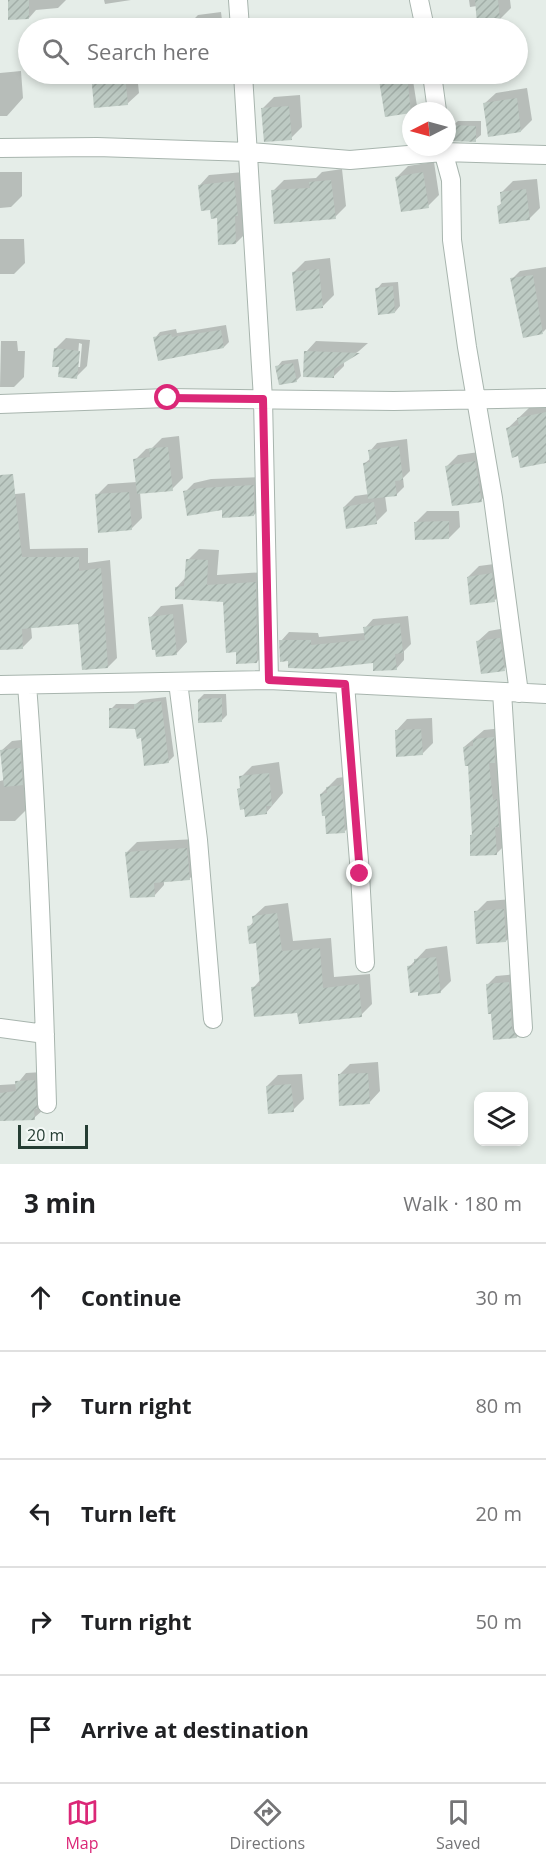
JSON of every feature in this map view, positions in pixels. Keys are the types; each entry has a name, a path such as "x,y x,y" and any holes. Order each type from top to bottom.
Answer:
{"street":[{"path":"238,0 239,18"},
{"path":"419,0 423,18"},
{"path":"244,84 263,399 269,680"},
{"path":"433,84 436,102"},
{"path":"0,148 98,147 249,152 350,160 402,154"},
{"path":"456,151 546,155"},
{"path":"445,156 451,180 452,240 493,498 510,692 523,1028"},
{"path":"0,404 168,398 476,400 546,398"},
{"path":"0,685 269,680 546,694"},
{"path":"178,682 198,840 213,1019"},
{"path":"345,684 365,963"},
{"path":"27,685 33,764 47,1104"},
{"path":"0,1028 45,1034"}],"building":[{"path":"8,0 29,0 29,18 8,20"},
{"path":"475,0 498,0 500,18 476,18"},
{"path":"92,84 126,84 128,105 94,108"},
{"path":"380,84 408,84 410,102 402,102 402,114 385,117"},
{"path":"517,98 521,132 488,137 483,103"},
{"path":"289,106 292,140 264,142 261,108"},
{"path":"456,125 476,126 476,142 456,141"},
{"path":"423,172 429,208 401,212 395,177"},
{"path":"331,180 336,219 274,224 271,190 310,188 309,182"},
{"path":"234,181 238,216 235,216 236,244 218,245 217,218 211,219 210,210 201,211 198,185"},
{"path":"526,189 530,220 499,224 497,206 501,205 500,192"},
{"path":"319,269 323,308 296,311 292,272"},
{"path":"533,275 543,334 523,338 510,278"},
{"path":"393,286 395,313 378,315 375,288"},
{"path":"221,330 224,348 158,361 153,337 171,334 172,337"},
{"path":"54,348 80,351 77,379 58,377 59,367 52,367"},
{"path":"304,351 360,353 334,369 334,378 303,377"},
{"path":"293,363 297,382 279,385 275,366"},
{"path":"546,412 546,463 520,468 518,456 512,458 506,428 519,425 517,418"},
{"path":"399,446 403,480 395,481 397,496 368,499 363,463 370,462 368,450"},
{"path":"168,447 173,491 137,494 133,459 150,457 149,448"},
{"path":"475,461 482,502 452,506 445,466"},
{"path":"13,474 22,557 79,557 79,571 101,568 108,668 82,670 78,624 22,629 23,649 0,650 0,475"},
{"path":"254,485 254,516 222,518 222,510 187,516 183,491"},
{"path":"129,492 132,530 98,533 95,494"},
{"path":"374,502 377,524 346,529 343,507"},
{"path":"449,521 449,539 415,540 414,522"},
{"path":"186,559 208,560 207,585 256,582 257,663 236,664 236,652 226,653 223,602 175,599 175,587 184,586"},
{"path":"492,573 495,602 470,605 467,577"},
{"path":"173,614 177,655 156,657 155,650 152,650 148,617"},
{"path":"400,623 403,653 395,654 397,670 373,671 373,663 318,669 288,668 288,661 280,662 279,640 311,640 311,645 365,640 363,627"},
{"path":"500,638 505,671 481,674 476,641"},
{"path":"222,698 222,722 198,723 198,699"},
{"path":"161,701 169,763 144,766 141,738 137,739 135,729 109,728 109,708 134,709 134,704"},
{"path":"421,729 423,755 396,757 395,730"},
{"path":"494,737 495,763 489,763 493,800 497,799 499,827 495,827 497,855 470,856 470,835 472,835 468,766 465,766 463,747 473,746 473,739"},
{"path":"20,748 23,785 4,787 0,750"},
{"path":"269,773 272,806 266,806 267,814 245,817 244,809 240,810 237,789 240,788 239,776"},
{"path":"342,785 345,833 326,834 320,794 327,793 326,787"},
{"path":"187,848 190,880 154,883 155,897 130,898 125,852"},
{"path":"504,909 506,942 476,944 474,911"},
{"path":"277,913 282,951 320,948 323,988 359,984 362,1017 299,1024 297,1013 254,1017 251,987 260,986 256,943 249,944 247,926 253,925 252,916"},
{"path":"436,957 441,993 418,996 418,992 410,993 407,966 414,965 414,959"},
{"path":"509,982 512,1029 517,1038 493,1040 486,984"},
{"path":"368,1073 370,1104 339,1106 338,1074"},
{"path":"35,1080 37,1109 34,1109 35,1120 0,1121 0,1093 16,1091 15,1081"},
{"path":"291,1084 294,1112 268,1114 266,1086"}],"route":[{"path":"168,398 263,399 269,680 345,684 360,874"}]}
